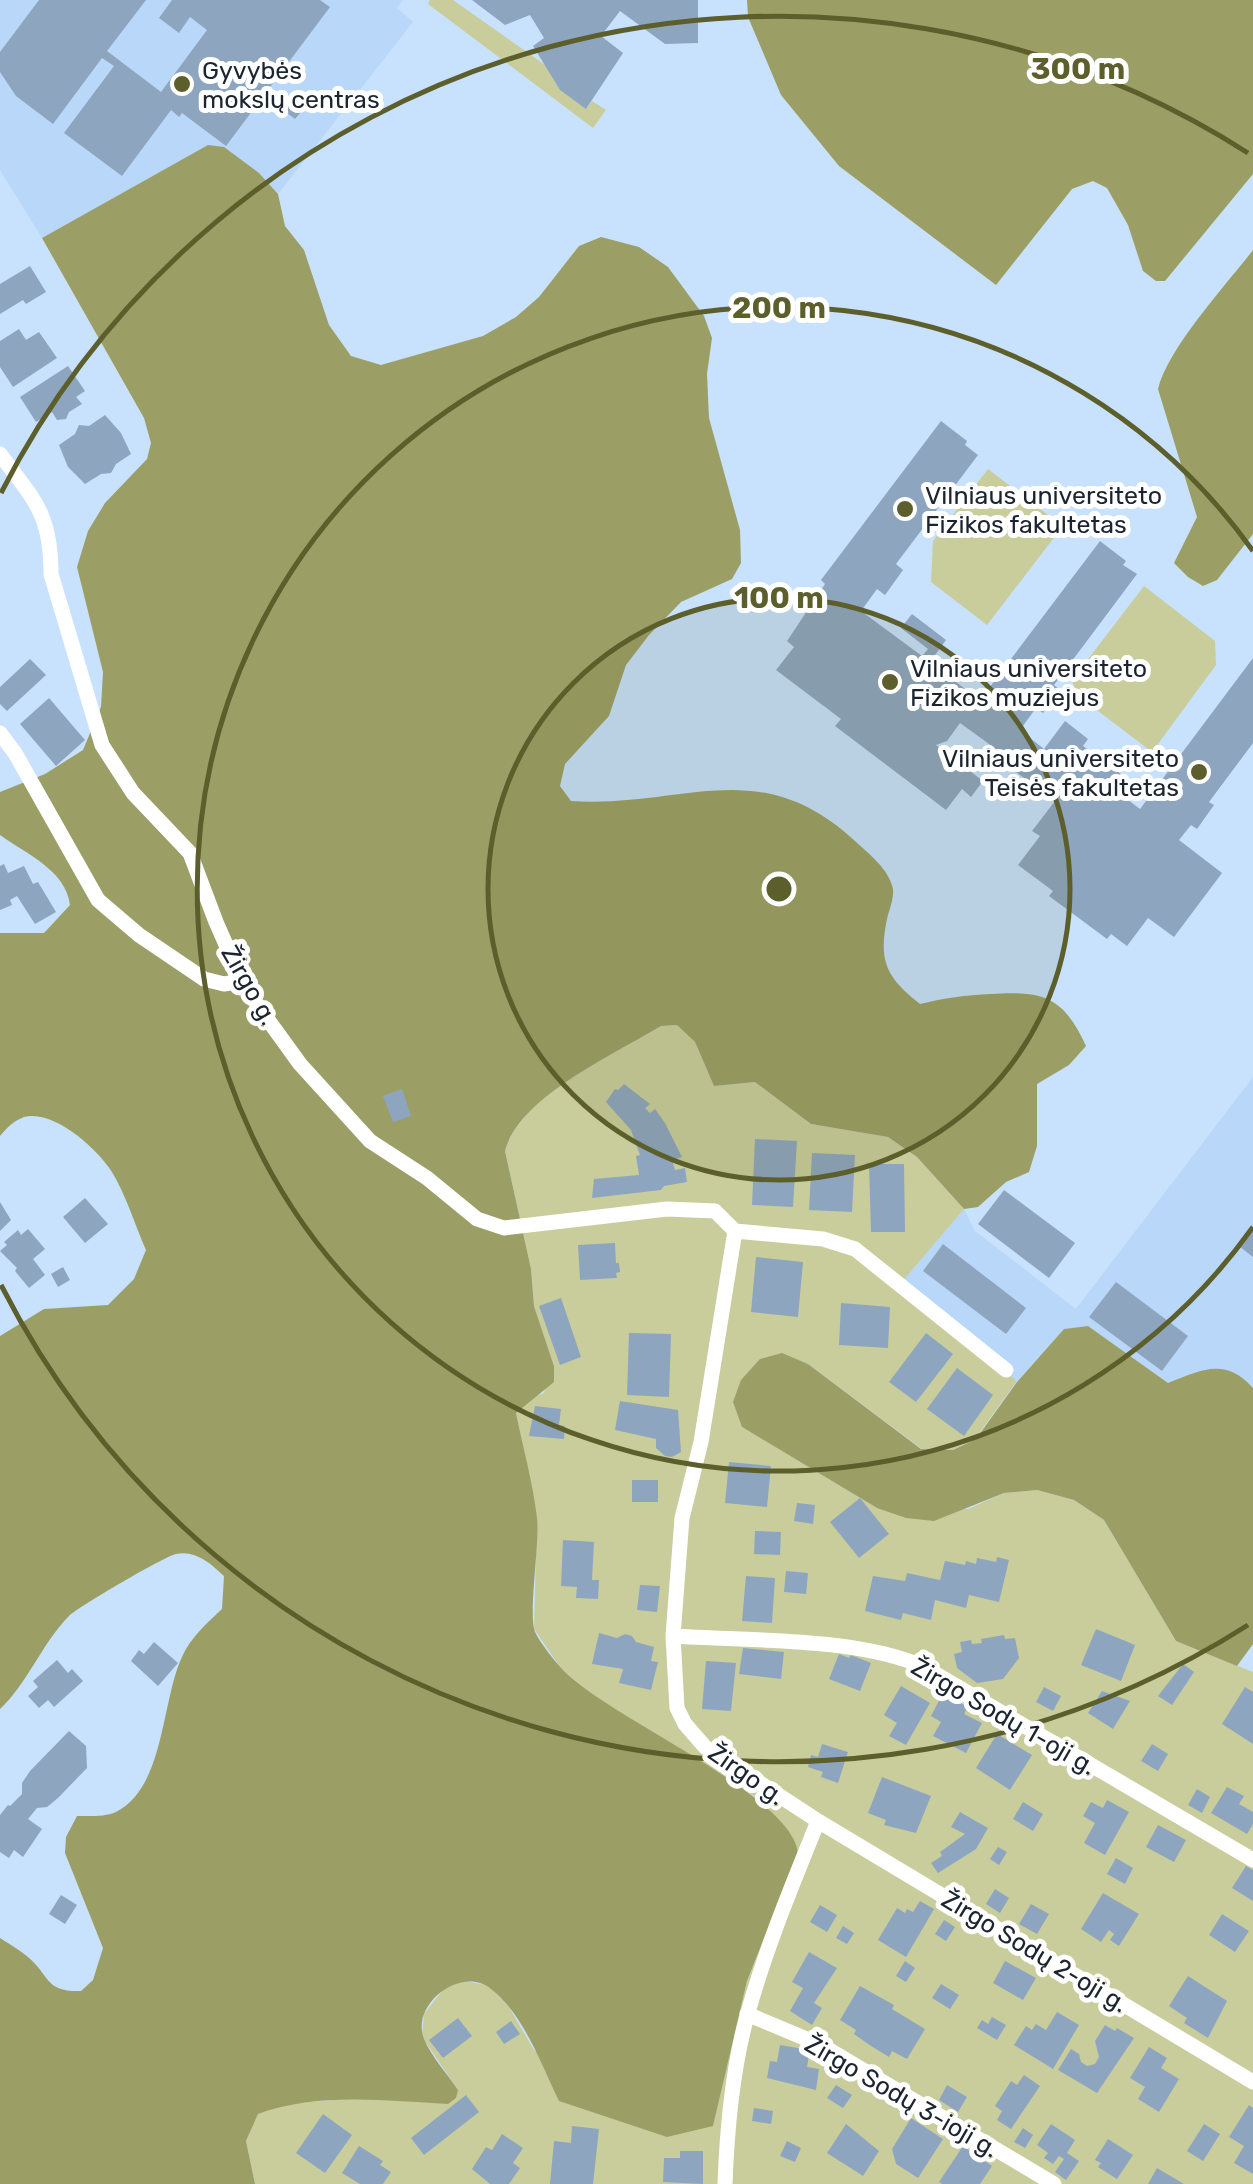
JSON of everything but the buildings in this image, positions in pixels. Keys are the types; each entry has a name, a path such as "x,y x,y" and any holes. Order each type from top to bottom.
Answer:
{"street":[{"name":"Žirgo g.","path":"0,454 44,513 51,574 102,745 133,793 190,852 242,981 300,1064 370,1140 428,1178 477,1218 504,1228 667,1209 715,1211 736,1230 823,1239 855,1249 1006,1370"},
{"path":"0,733 98,900 140,935 204,978 224,984 242,981"},
{"name":"Žirgo g.","path":"736,1230 701,1442 682,1518 673,1636 677,1708 685,1724 706,1747 738,1772 818,1821"},
{"name":"Žirgo Sodų 1-oji g.","path":"673,1636 864,1648 898,1655 1253,1860"},
{"path":"725,2184 727,2132 747,2014 766,1950 818,1821"},
{"name":"Žirgo Sodų 2-oji g.","path":"818,1821 1253,2082"},
{"name":"Žirgo Sodų 3-ioji g.","path":"747,2014 821,2045 1054,2184"}],"shaded area":[{"name":"Gyvybės mokslų centras","path":"0,0 403,0 397,8 413,22 278,194 259,173 208,145 42,238 0,170"},
{"path":"1253,1077 1253,1388 1249,1383 1168,1383 1088,1326 1064,1329 1017,1381 896,1289 964,1209 975,1231 1076,1309"}],"green space":[{"path":"430,0 453,0 545,65 560,90 587,108 592,101 606,110 593,128 428,4"},
{"path":"747,0 1253,0 1253,174 1165,281 1156,281 1143,271 1128,225 1107,188 1093,181 1072,189 996,285 839,166 781,95 748,17"},
{"path":"208,145 224,147 259,173 278,194 285,226 304,250 329,325 351,356 381,365 483,336 516,317 539,297 579,246 601,237 639,247 668,267 704,316 712,338 707,374 709,418 740,530 741,563 732,579 681,602 649,635 626,665 609,716 565,764 560,786 571,801 753,791 786,798 820,814 872,857 891,882 885,958 893,977 909,995 920,1004 982,994 1038,996 1069,1016 1086,1046 1069,1065 1037,1084 1037,1146 1029,1172 1006,1182 978,1207 964,1209 917,1157 888,1137 811,1124 755,1082 714,1086 695,1042 677,1025 661,1026 548,1095 514,1131 505,1151 531,1269 534,1306 554,1366 554,1382 516,1413 537,1518 535,1632 562,1669 585,1689 765,1806 788,1830 798,1853 747,1981 713,2126 667,2137 559,2101 513,2012 491,1989 466,1982 453,1985 431,2001 422,2026 427,2045 458,2090 456,2098 448,2104 328,2100 258,2114 246,2141 255,2184 0,2184 0,1938 28,1957 54,1986 81,1991 93,1980 103,1948 65,1853 66,1837 77,1816 116,1812 144,1784 160,1742 182,1657 194,1637 222,1609 224,1576 197,1556 183,1553 169,1557 69,1616 0,1709 0,1336 44,1309 108,1305 134,1279 146,1250 112,1172 73,1132 35,1116 17,1121 0,1136 0,933 44,933 70,905 53,872 0,835 0,792 45,774 83,750 101,707 103,672 77,567 88,531 105,503 147,459 151,443 144,418 42,238"},
{"path":"1253,250 1253,534 1217,580 1203,586 1174,563 1197,517 1158,389 1185,336"},
{"path":"988,469 1052,518 1056,535 987,625 931,582 933,541"},
{"path":"1144,586 1215,641 1216,665 1152,752 1077,695 1072,680"},
{"path":"677,1025 695,1042 714,1086 755,1082 811,1124 888,1137 917,1157 964,1209 896,1289 1017,1381 975,1439 953,1450 922,1449 808,1364 782,1354 742,1427 877,1508 968,1509 1004,1493 1037,1490 1074,1500 1104,1520 1176,1641 1253,1672 1253,2184 255,2184 246,2141 258,2114 285,2104 458,2090 422,2037 424,2014 445,1987 463,1981 488,1985 509,2007 534,2050 713,2125 747,1981 798,1853 754,1796 586,1692 560,1667 534,1629 537,1520 516,1413 533,1397 544,1393 554,1366 534,1306 531,1269 505,1151 514,1131 548,1095 661,1026"},
{"path":"1088,1326 1168,1383 1202,1371 1223,1369 1243,1378 1253,1388 1253,1644 1237,1666 1176,1641 1104,1520 1074,1500 1037,1490 1004,1493 934,1521 906,1518 877,1508 742,1427 733,1402 741,1380 760,1359 782,1353 808,1364 921,1449 953,1450 976,1439 1017,1382 1064,1329"}],"place":[{"name":"Gyvybės mokslų centras","path":"182,84"},
{"name":"Vilniaus universiteto Fizikos fakultetas","path":"905,509"},
{"name":"Vilniaus universiteto Fizikos muziejus","path":"890,682"},
{"name":"Vilniaus universiteto Teisės fakultetas","path":"1199,772"}]}
